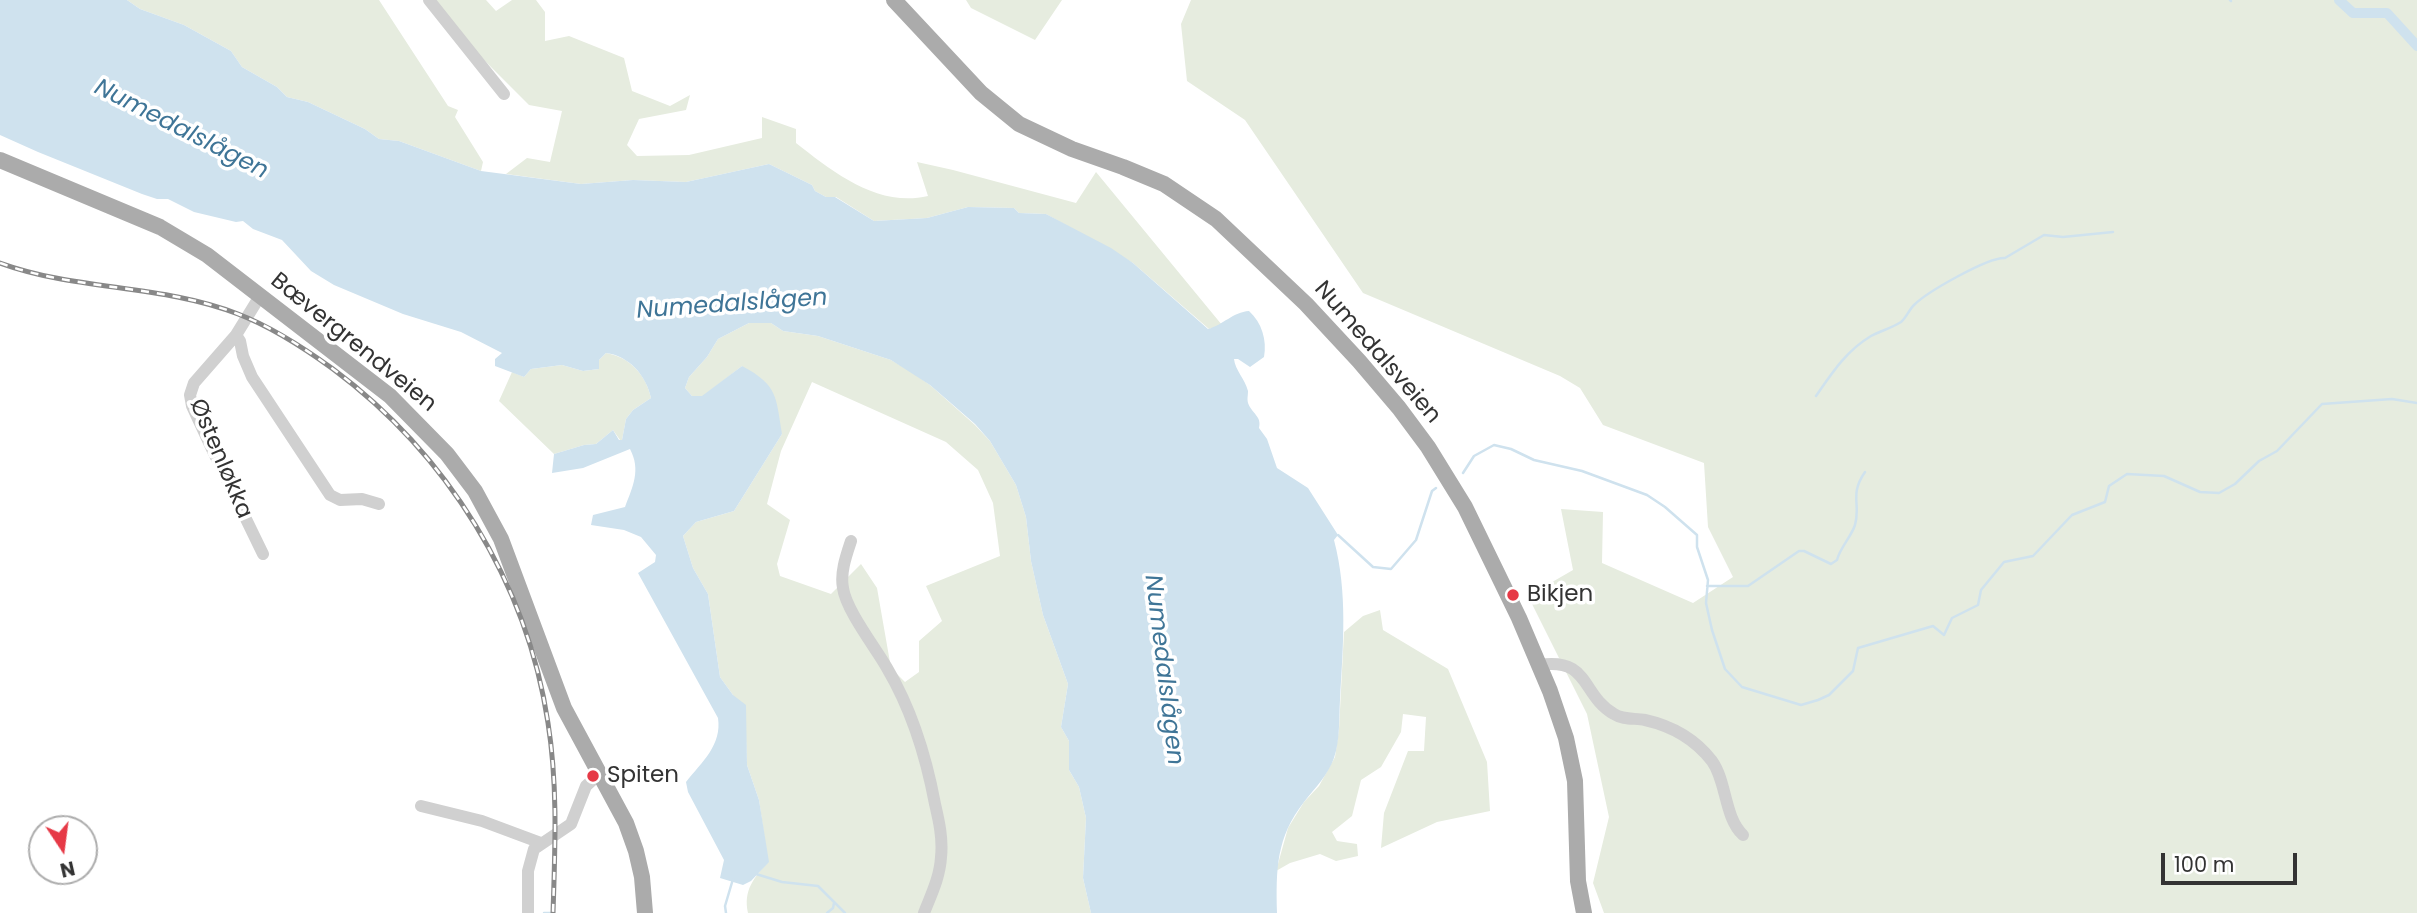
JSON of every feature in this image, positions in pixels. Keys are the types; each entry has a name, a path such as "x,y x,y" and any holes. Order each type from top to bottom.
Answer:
{"main road":[{"name":"Numedalsveien","path":"894,0 955,68 1005,115 1045,138 1176,190 1224,225 1306,304 1399,408 1446,475 1497,570 1559,716 1572,764 1577,811 1578,881 1584,913"},
{"name":"Bævergrendveien","path":"0,160 171,233 207,255 390,396 424,428 464,475 486,508 501,539 564,708 626,823 642,877 645,913"}],"street":[{"path":"429,0 505,94"},
{"name":"Østenløkka","path":"260,296 236,335 194,383 191,400 262,554"},
{"path":"236,335 252,377 330,495 340,500 362,499 379,504"},
{"path":"851,541 842,577 843,590 900,691 924,751 933,790 942,855 924,913"},
{"path":"1539,665 1560,663 1569,667 1579,674 1598,701 1617,716 1674,728 1694,743 1713,762 1735,823 1743,835"},
{"path":"528,913 529,863 534,849 571,824 586,786 599,774"},
{"path":"421,806 482,821 541,843"}],"shaded area":[{"path":"127,0 379,0 448,106 458,110 455,117 483,162 481,171 399,141 379,139 365,129 308,102 287,97 277,87 242,67 231,51 184,25 140,9"},
{"path":"432,0 486,0 496,11 512,0 536,0 545,12 545,41 569,36 624,58 632,91 670,106 690,95 686,110 639,119 627,145 637,156 689,155 762,138 762,117 796,129 796,143 841,176 857,185 891,197 928,196 917,162 1076,203 1096,172 1222,325 1209,329 1133,263 1046,214 1019,213 1014,208 968,207 927,218 874,221 836,197 826,197 815,191 812,185 769,164 686,182 633,180 581,184 506,174 527,158 550,162 562,111 529,105 467,43"},
{"path":"966,0 1062,0 1035,40 971,8"},
{"path":"1191,0 2417,0 2417,913 1604,913 1593,883 1609,817 1587,714 1528,596 1573,570 1561,509 1603,512 1602,563 1693,603 1733,577 1708,527 1704,463 1603,425 1580,388 1560,376 1363,293 1245,120 1187,81 1181,24"},
{"path":"749,323 771,323 783,331 818,336 891,360 930,385 990,441 1016,485 1026,517 1031,561 1043,615 1068,684 1061,727 1069,741 1069,770 1079,787 1086,818 1083,878 1091,913 748,913 748,891 768,862 759,800 747,765 746,739 733,695 720,677 708,594 693,568 683,536 696,522 734,511 782,434 742,366 702,397 692,396 685,388 689,377 707,357 718,339","holes":["812,382 946,442 978,470 993,503 1000,556 926,586 942,621 919,641 919,672 905,682 891,668 877,588 861,564 831,594 780,576 777,564 790,520 767,504 781,451"]},
{"path":"606,353 622,358 636,368 651,398 633,410 626,419 622,440 613,430 596,444 554,454 499,401 512,372 524,377 531,369 562,365 583,371 599,369 599,360"},
{"path":"1380,610 1383,630 1448,669 1487,762 1490,811 1437,822 1381,848 1384,813 1408,751 1424,751 1426,717 1403,714 1401,732 1381,767 1361,780 1352,816 1332,832 1337,841 1357,844 1358,856 1336,861 1320,854 1290,863 1276,871 1288,828 1304,802 1319,786 1335,757 1344,632 1363,616"}],"water":[{"name":"Numedalslågen","path":"0,0 127,0 140,9 184,25 231,51 242,67 277,87 287,97 308,102 365,129 379,139 399,141 481,171 581,184 633,180 686,182 769,164 812,185 815,191 826,197 835,197 874,221 927,218 968,207 1014,208 1019,213 1046,214 1111,248 1133,263 1208,329 1249,311 1257,321 1265,344 1264,357 1250,367 1234,359 1247,387 1248,403 1258,418 1259,428 1267,439 1277,468 1308,488 1338,535 1334,540 1343,600 1336,751 1325,776 1295,815 1283,841 1278,868 1277,913 1091,913 1083,878 1086,818 1079,787 1069,770 1069,741 1061,727 1068,684 1043,615 1031,561 1026,517 1016,485 990,441 975,424 930,385 891,360 818,336 783,331 771,323 749,323 718,339 707,357 689,377 685,388 692,396 702,396 742,366 769,386 776,401 782,434 734,511 696,522 683,536 693,568 708,594 720,677 733,695 746,705 747,765 759,800 769,862 751,881 743,885 720,878 724,860 688,792 686,782 714,745 718,718 638,573 655,562 656,555 641,537 624,530 591,525 593,515 625,507 635,478 635,464 630,449 583,468 552,473 554,454 596,444 613,430 619,440 622,440 626,419 633,410 651,398 641,374 629,362 606,353 599,360 599,369 583,371 562,365 531,369 524,377 495,366 495,359 502,353 461,332 403,314 334,285 311,271 282,240 253,229 243,221 236,222 194,212 168,199 142,194 0,135"}],"waterway":[{"path":"2339,0 2353,13 2387,13 2417,46"},
{"path":"1816,396 1854,348 1871,336 1901,322 1921,299 1958,276 1985,263 2005,258 2044,235 2063,237 2113,232"},
{"path":"1463,473 1474,456 1494,445 1511,449 1534,460 1582,471 1647,495 1665,507 1697,535 1697,547 1708,580 1706,603 1725,669 1742,687 1801,705 1829,695 1853,671 1858,648 1933,626 1944,635 1952,618 1978,605 1981,590 2004,562 2033,556 2072,515 2105,502 2109,486 2127,474 2164,476 2200,492 2219,493 2235,484 2259,461 2277,451 2322,404 2392,399 2417,403"},
{"path":"1707,586 1748,586 1799,551 1831,564 1837,560 1855,525 1856,493 1865,472"},
{"path":"1338,535 1373,567 1391,569 1416,540 1432,491 1436,488"},
{"path":"756,874 782,882 818,886 845,913"},
{"path":"726,913 725,906 733,879"},
{"path":"827,913 834,903"},
{"path":"544,913 552,913"}],"railway":[{"path":"0,263 59,279 179,297 251,319 287,338 333,369 374,403 412,440 446,481 475,525 501,571 522,620 548,723 553,770 553,913"}],"place":[{"name":"Bikjen","path":"1513,595"},
{"name":"Spiten","path":"593,776"}]}
